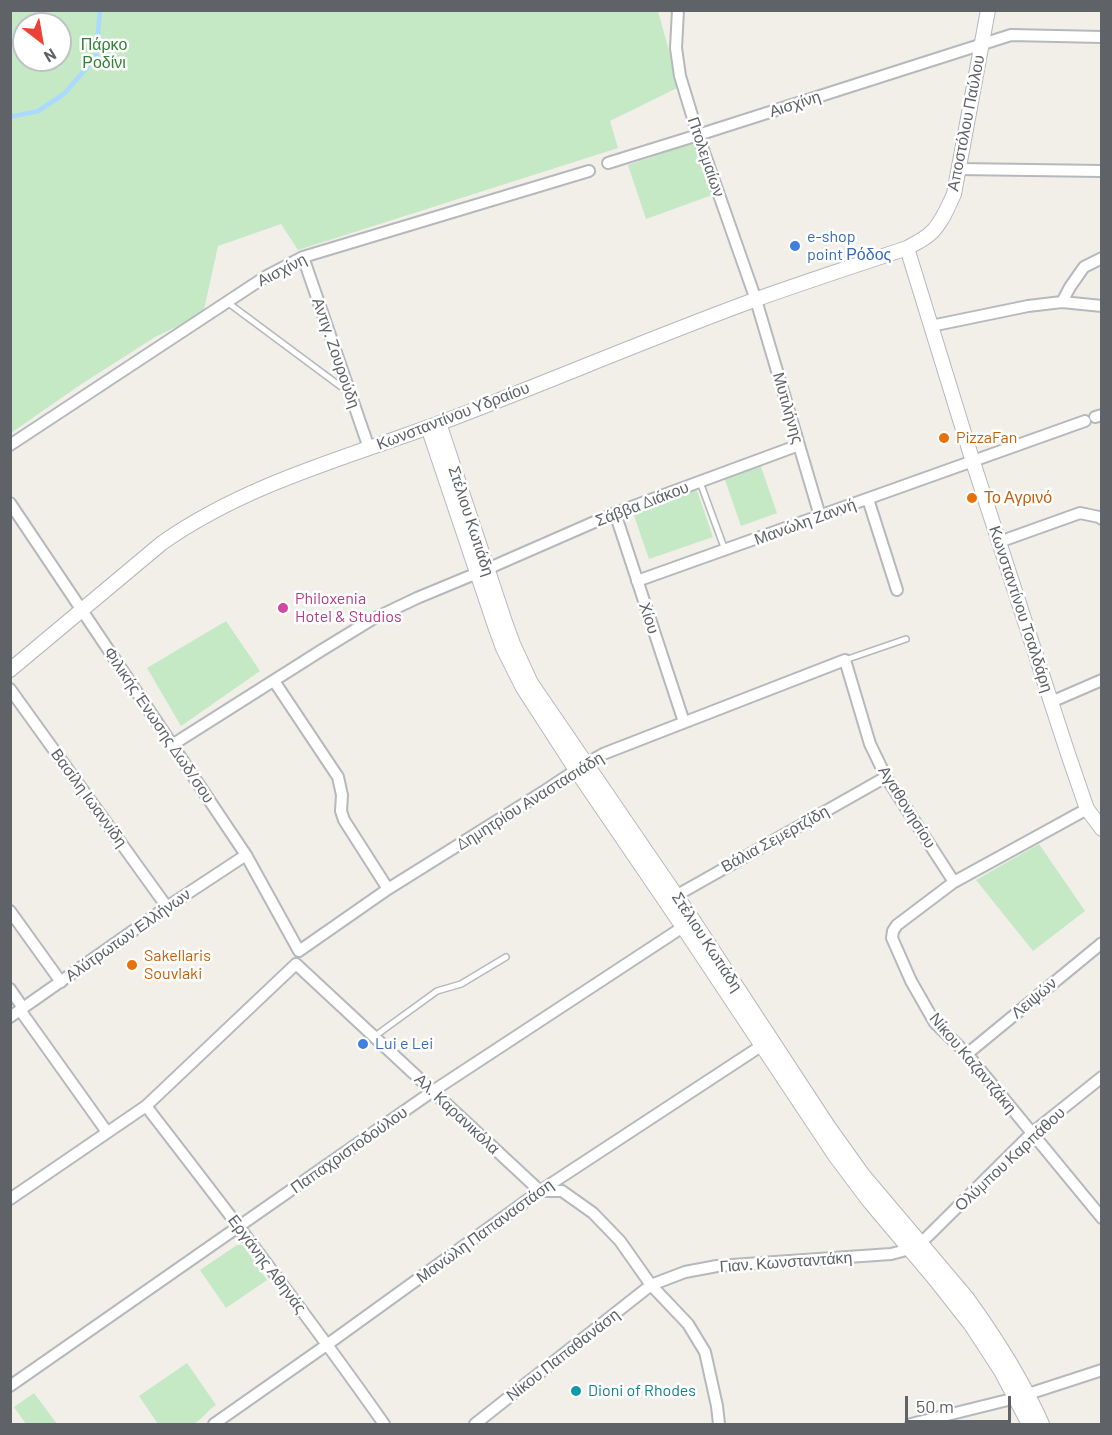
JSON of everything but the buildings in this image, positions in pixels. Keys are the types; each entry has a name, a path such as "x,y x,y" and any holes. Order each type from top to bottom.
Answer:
{"street":[{"name":"Πτολεμαίων","path":"678,10 676,48 680,76 698,135 756,300"},
{"name":"Αποστόλου Παύλου","path":"933,231 954,194 988,10"},
{"name":"Αισχίνη","path":"608,162 1011,35 1101,37"},
{"path":"957,169 1101,171"},
{"name":"Αισχίνη","path":"10,445 264,277 303,257 589,171"},
{"name":"Κωνσταντίνου Υδραίου","path":"10,670 162,543 181,529 238,498 756,300 907,248 933,231"},
{"name":"Κωνσταντίνου Τσαλδάρη","path":"907,248 1051,702 1087,809 1101,829"},
{"name":"Αντιγ. Ζουρούδη","path":"303,257 369,448"},
{"path":"1062,302 1084,267 1101,258"},
{"name":"Μυτιλήνης","path":"756,300 820,516"},
{"path":"931,326 1028,306 1062,302 1101,306"},
{"name":"Μανώλη Ζαννή","path":"637,581 1094,418"},
{"name":"Στέλιου Κωτιάδη","path":"433,425 483,571 495,626 513,668 532,703 581,767 841,1144 916,1246 1001,1371 1042,1425"},
{"name":"Σάββα Διάκου","path":"172,745 371,620 615,513 799,445"},
{"path":"868,499 897,590"},
{"name":"Φιλικής Ένωσης Δωδ/σου","path":"10,503 246,855 299,951"},
{"name":"Χίου","path":"615,513 684,722"},
{"path":"999,542 1080,513 1099,516 1101,519"},
{"name":"Δημητρίου Αναστασιάδη","path":"299,951 388,889 581,767 617,748 845,660"},
{"name":"Αγαθονησίου","path":"845,660 870,744 886,777 954,882"},
{"path":"1051,702 1101,680"},
{"path":"274,681 338,777 342,795 341,811 345,820 388,889"},
{"name":"Βασίλη Ιωαννίδη","path":"10,689 167,907"},
{"name":"Βάλια Σεμερτζίδη","path":"671,898 886,777"},
{"name":"Νίκου Καζαντζάκη","path":"1087,809 954,882 897,925 892,931 892,938 911,981 935,1023 967,1054 1101,1218"},
{"name":"Αλύτρωτων Ελλήνων","path":"10,1017 167,907 246,855"},
{"path":"10,911 61,982"},
{"name":"Στέλιου Κωτιάδη","path":"688,923 761,1046 836,1157 869,1201 916,1246"},
{"name":"Παπαχριστοδούλου","path":"10,1386 433,1091 688,923"},
{"name":"Λειψών","path":"967,1054 1101,942"},
{"path":"10,1199 146,1106 296,964 299,951"},
{"name":"Αλ. Καρανικόλα","path":"296,964 540,1191"},
{"path":"10,988 107,1132"},
{"name":"Μανώλη Παπαναστάση","path":"214,1425 540,1191 761,1046"},
{"name":"Ολύμπου Καρπάθου","path":"916,1246 1032,1133 1101,1077"},
{"name":"Εργάνης Αθηνάς","path":"146,1106 328,1344 384,1425"},
{"path":"540,1191 562,1191 592,1213 620,1241 651,1286 688,1324 705,1352 719,1425"},
{"name":"Γιαν. Κωνσταντάκη","path":"651,1286 685,1272 717,1266 891,1254 916,1246"},
{"name":"Νίκου Παπαθανάση","path":"475,1425 651,1286"},
{"path":"911,1425 1022,1396 1101,1370"},
{"name":"Στέλιου Κωτιάδη","path":"1022,1396 1029,1425"},
{"path":"228,1415 235,1425"}],"lane":[{"path":"227,302 340,386"},
{"path":"700,482 725,550"},
{"path":"845,660 906,639"},
{"path":"374,1037 436,991 461,984 506,957"}],"green space":[{"name":"Πάρκο Ροδίνι","path":"11,11 658,11 679,87 610,121 618,148 298,250 281,224 218,246 203,314 155,337 11,433"},
{"path":"698,141 715,194 646,219 628,165"},
{"path":"760,464 777,513 741,526 724,477"},
{"path":"695,485 713,537 649,559 631,507"},
{"path":"226,621 260,671 181,726 147,668"},
{"path":"1039,844 1085,911 1033,951 976,880"},
{"path":"237,1245 245,1248 267,1280 226,1308 200,1270"},
{"path":"187,1363 216,1405 189,1425 158,1424 139,1396"},
{"path":"34,1393 57,1424 26,1424 14,1407"}],"waterway":[{"path":"10,117 38,111 64,94 96,57 100,10"}],"place":[{"name":"e-shop point Ρόδος","path":"795,246"},
{"name":"PizzaFan","path":"944,438"},
{"name":"Το Αγρινό","path":"972,498"},
{"name":"Philoxenia Hotel & Studios","path":"283,608"},
{"name":"Sakellaris Souvlaki","path":"132,965"},
{"name":"Lui e Lei","path":"363,1044"},
{"name":"Dioni of Rhodes","path":"576,1391"}]}
